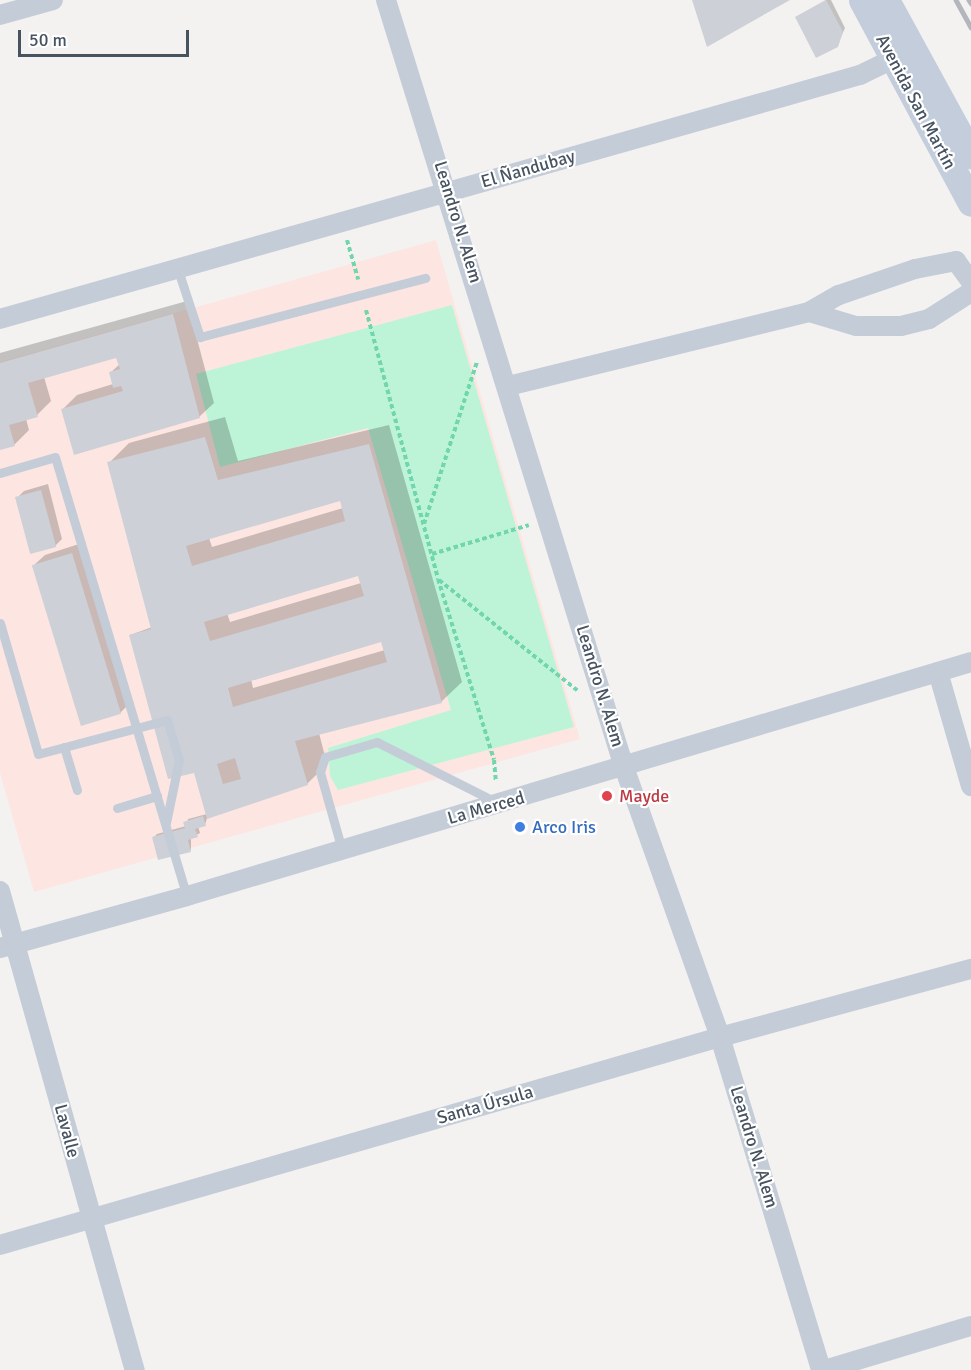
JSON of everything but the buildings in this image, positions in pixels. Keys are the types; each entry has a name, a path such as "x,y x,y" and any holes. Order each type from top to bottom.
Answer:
{"main road":[{"name":"Avenida San Martín","path":"862,0 903,54 971,155"},
{"name":"Avenida San Martín","path":"886,0 903,54 971,203"}],"street":[{"path":"0,15 53,0"},
{"name":"Leandro N. Alem","path":"386,0 449,191 624,767 720,1037 823,1370"},
{"name":"El Ñandubay","path":"0,318 860,75 903,54"},
{"path":"507,386 809,312 839,295 915,269 956,261 971,282"},
{"path":"809,312 856,326 902,326 929,319 971,292"},
{"name":"La Merced","path":"8,946 499,804 971,662"},
{"path":"938,672 971,786"},
{"name":"Lavalle","path":"0,891 8,946 135,1370"},
{"name":"Santa Úrsula","path":"0,1245 720,1037 971,969"},
{"path":"823,1370 971,1326"}],"lane":[{"path":"177,267 200,337 425,278"},
{"path":"0,473 55,457 187,896"},
{"path":"0,622 38,754 167,720 179,760 165,825"},
{"path":"342,850 320,772 325,757 377,742 499,804"},
{"path":"64,747 77,790"},
{"path":"117,808 157,796"}],"path":[{"path":"342,221 438,579 494,760 499,804"},
{"path":"424,524 489,324"},
{"path":"432,554 549,519"},
{"path":"438,579 609,716"}],"shaded area":[{"path":"436,240 580,739 34,892 0,773 0,362"}],"green space":[{"path":"452,305 574,727 338,790 330,776 328,748 451,710 368,428 220,467 196,374"}],"railway":[{"path":"956,0 971,27"}],"place":[{"name":"Mayde","path":"607,796"},
{"name":"Arco Iris","path":"520,827"}]}
